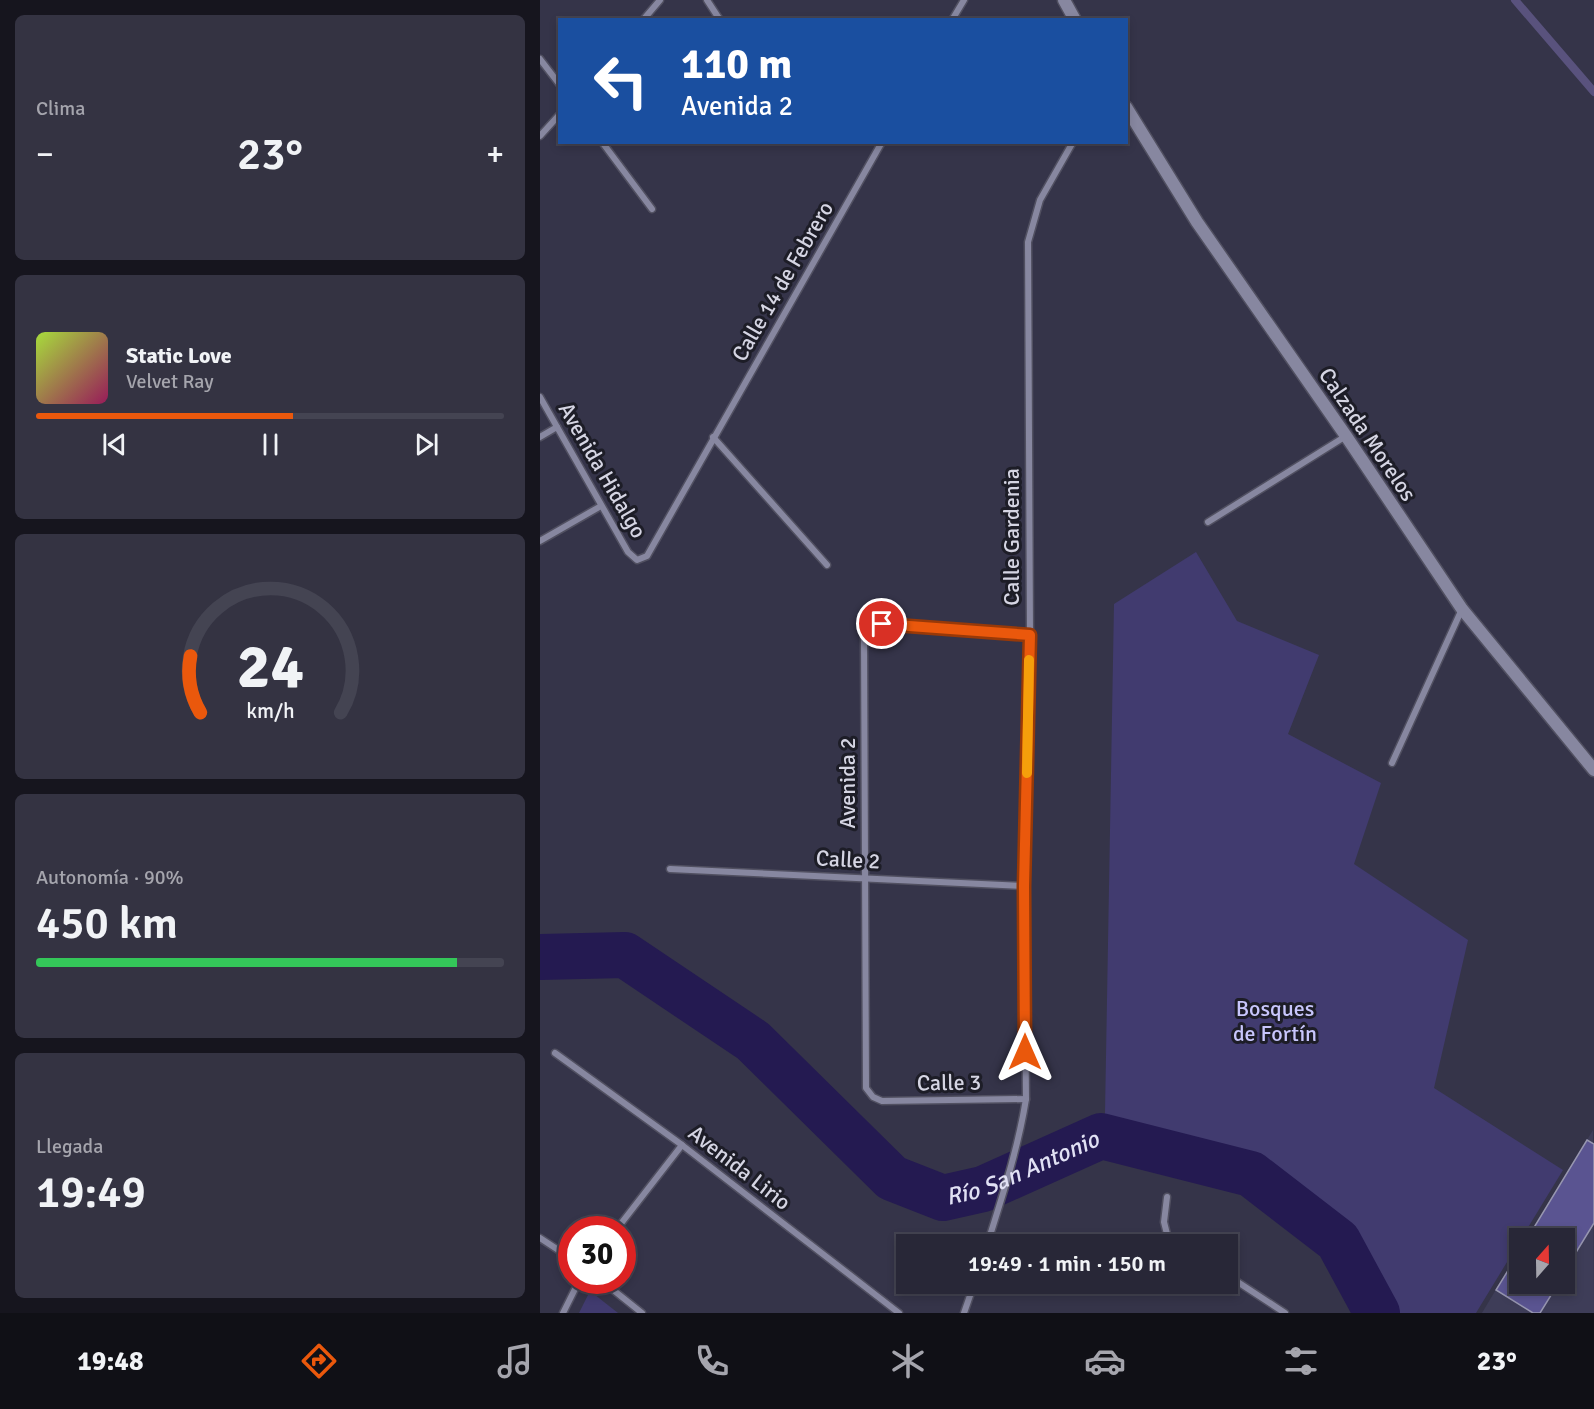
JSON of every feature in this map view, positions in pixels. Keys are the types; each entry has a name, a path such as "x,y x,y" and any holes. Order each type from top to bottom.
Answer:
{"street":[{"path":"645,18 660,0"},
{"path":"707,0 719,18"},
{"path":"953,18 964,0"},
{"path":"1064,0 1074,18"},
{"path":"540,59 558,82"},
{"name":"Calzada Morelos","path":"1128,110 1197,222 1346,436 1462,609 1594,770"},
{"path":"540,136 558,116"},
{"path":"603,144 652,209"},
{"name":"Calle 14 de Febrero","path":"637,560 648,556 881,144"},
{"name":"Calle Gardenia","path":"991,1234 1004,1193 1026,1099 1024,886 1030,635 1028,242 1040,200 1072,144"},
{"name":"Avenida Hidalgo","path":"540,397 628,552 637,560"},
{"path":"540,437 557,427"},
{"path":"1208,522 1346,436"},
{"path":"714,437 827,565"},
{"path":"540,541 602,506"},
{"path":"1392,763 1462,609"},
{"name":"Avenida 2","path":"873,1097 866,1088 864,637 882,624 1030,635"},
{"name":"Calle 2","path":"670,869 1024,886"},
{"name":"Avenida Lirio","path":"555,1053 682,1145 899,1313"},
{"name":"Calle 3","path":"873,1097 882,1101 1026,1099"},
{"path":"627,1216 682,1145"},
{"path":"1167,1197 1164,1222 1167,1234"},
{"path":"540,1238 558,1250"},
{"path":"1238,1282 1285,1313"},
{"path":"563,1313 572,1294"},
{"path":"618,1294 642,1313"},
{"path":"964,1313 971,1294"}],"shaded area":[{"path":"1593,1130 1594,1313 1482,1313 1509,1268 1509,1294 1575,1294 1575,1228 1534,1228"}],"green space":[{"name":"Bosques de Fortín","path":"1196,552 1237,621 1319,655 1288,734 1381,783 1354,864 1468,940 1434,1088 1563,1170 1528,1228 1509,1228 1509,1259 1476,1313 1361,1313 1330,1251 1244,1193 1097,1145 1105,1113 1114,604"},
{"path":"588,1294 594,1294 618,1313 579,1313"}],"building":[{"path":"1587,1140 1594,1144 1594,1223 1575,1254 1575,1228 1534,1228"},
{"path":"1509,1269 1509,1294 1552,1294 1540,1313 1533,1313 1496,1290"}],"waterway":[{"path":"1515,0 1594,92"},
{"name":"Río San Antonio","path":"540,957 625,955 753,1041 892,1178 943,1198 983,1189 1101,1136 1251,1174 1338,1241 1377,1313"}],"slow traffic":[{"path":"1027,773 1029,660"}],"route":[{"path":"882,624 1030,635 1024,886 1025,1052"}]}
